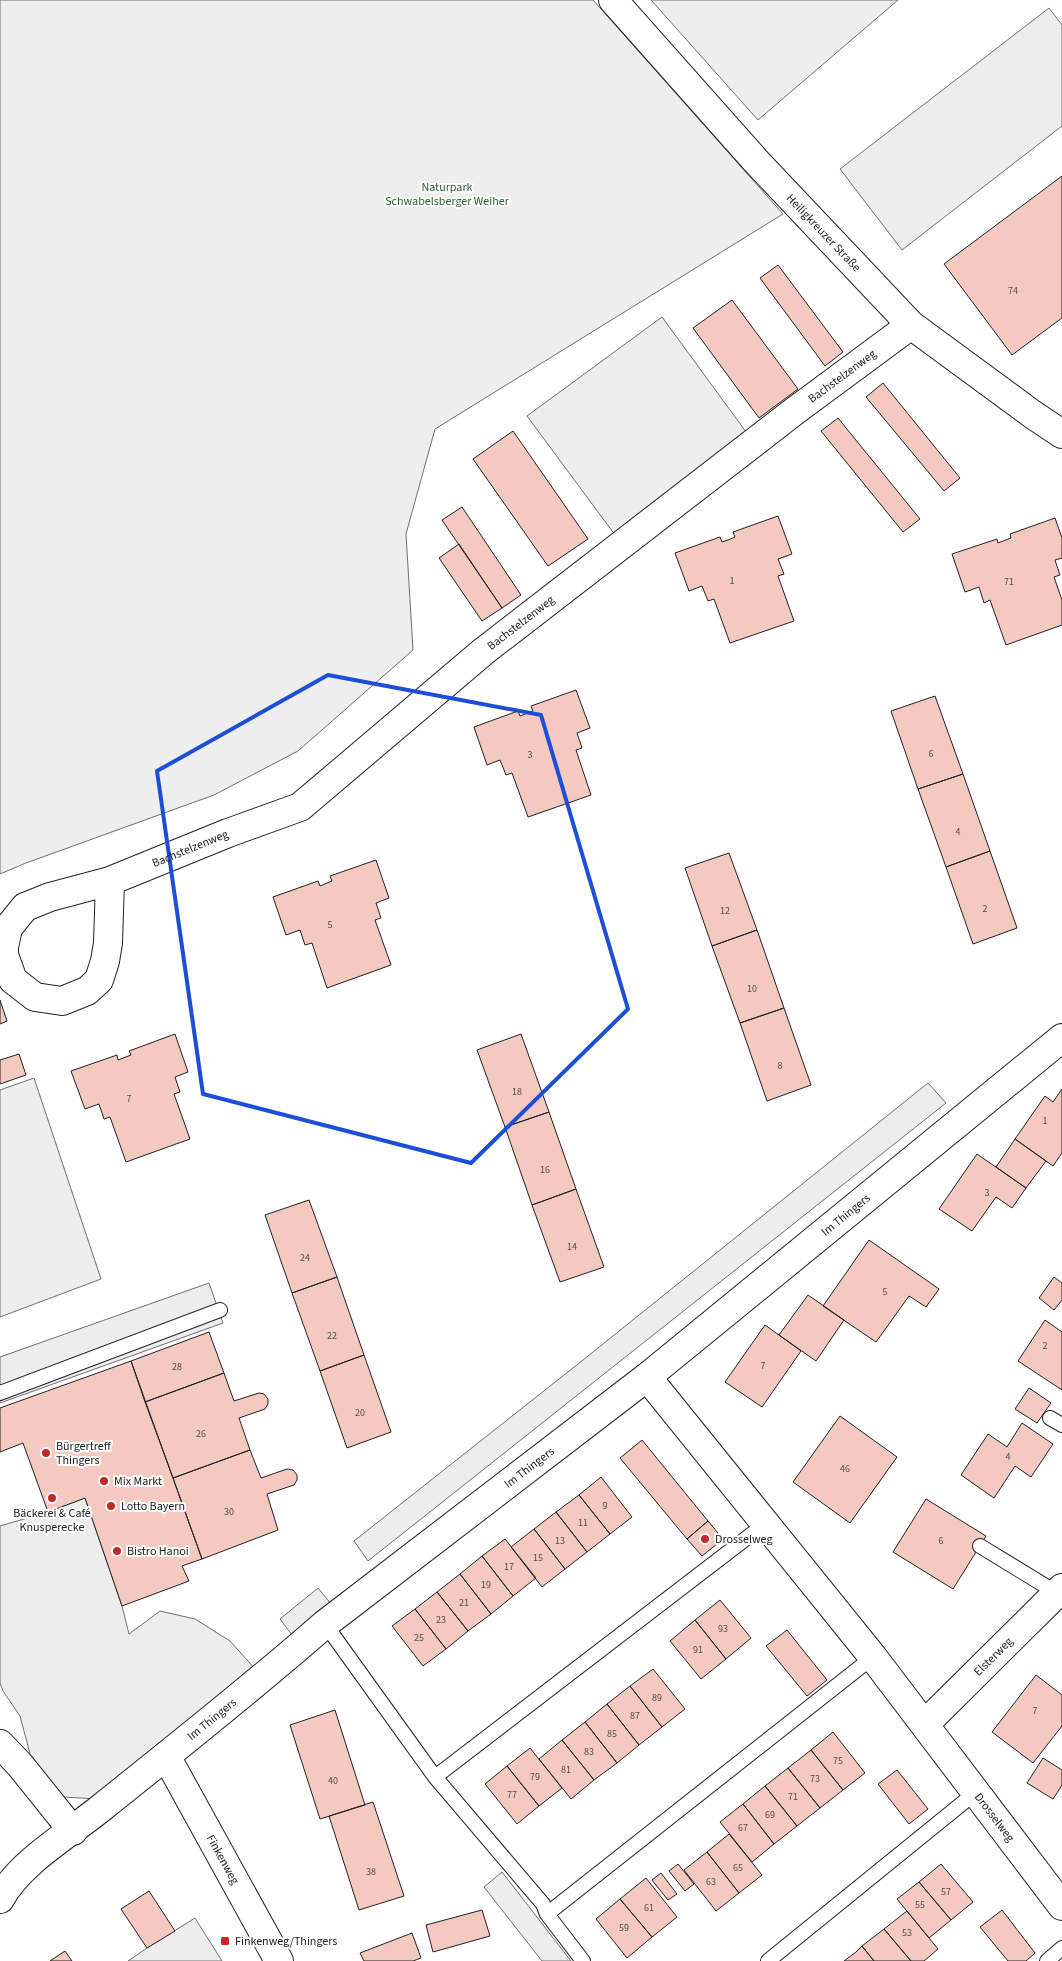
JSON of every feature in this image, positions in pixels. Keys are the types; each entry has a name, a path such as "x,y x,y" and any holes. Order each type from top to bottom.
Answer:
{"street":[{"name":"Heiligkreuzer Straße","path":"613,0 755,160 911,325 1062,434"},
{"name":"Bachstelzenweg","path":"110,881 108,943 105,962 99,980 87,991 62,1001 35,997 13,980 4,955 4,947 8,928 25,907 50,897 110,881 228,833 300,807 484,651 796,410 911,325"},
{"name":"Im Thingers","path":"0,1899 28,1863 73,1831 325,1624 647,1377 1062,1038"},
{"name":"Drosselweg","path":"647,1377 873,1657 1062,1906"},
{"name":"Elsterweg","path":"925,1724 1060,1590"},
{"path":"0,1744 20,1765 73,1831"},
{"name":"Finkenweg","path":"166,1756 278,1961"}],"lane":[{"path":"0,1393 220,1310"},
{"path":"435,1776 764,1524"},
{"path":"980,1546 1060,1590"},
{"path":"325,1624 435,1776 543,1904 547,1914 583,1961"},
{"path":"547,1914 873,1657"},
{"path":"768,1961 975,1793"},
{"path":"1047,1961 1062,1948"}],"highlighted area":[{"path":"328,675 541,715 628,1009 471,1163 203,1094 157,771"}],"green space":[{"name":"Naturpark Schwabelsberger Weiher","path":"0,0 593,0 783,214 435,429 406,534 413,650 298,751 214,795 0,874"},
{"path":"651,0 898,0 758,120"},
{"path":"34,1078 101,1279 0,1317 0,1090"}],"shaded area":[{"path":"1049,8 1062,25 1062,126 902,250 840,169"},
{"path":"662,317 752,440 618,539 527,416"},
{"path":"928,1083 946,1103 368,1561 354,1541"},
{"path":"209,1283 223,1323 0,1403 0,1357"},
{"path":"85,1498 122,1606 129,1634 160,1611 195,1619 230,1641 257,1671 98,1799 63,1797 33,1765 20,1716 3,1691 0,1683 0,1526 48,1512"},
{"path":"318,1588 331,1604 292,1635 280,1619"},
{"path":"502,1872 571,1961 542,1961 484,1887"},
{"path":"195,1918 222,1961 128,1961 147,1948"}],"building":[{"path":"1062,176 1062,318 1012,355 944,264"},
{"path":"778,265 843,352 825,366 760,278"},
{"path":"732,300 798,389 759,418 693,328"},
{"path":"883,383 960,478 944,491 866,397"},
{"path":"838,418 920,519 903,532 821,431"},
{"path":"513,431 588,539 548,566 473,459"},
{"path":"462,507 521,595 502,608 442,520"},
{"path":"778,516 792,554 778,559 784,574 778,576 794,621 730,643 714,599 708,601 702,586 689,591 675,553 720,537 722,542 728,540 735,537 733,532"},
{"path":"1055,518 1062,538 1062,558 1055,560 1060,575 1054,577 1062,600 1062,625 1006,645 990,600 984,603 979,587 965,592 952,554 997,539 998,543 1011,538 1010,534"},
{"path":"459,544 502,608 482,621 439,558"},
{"path":"576,690 590,728 577,733 582,748 576,750 591,795 528,817 512,773 506,775 500,760 487,765 474,727 518,711 520,716 533,711 531,706"},
{"path":"935,696 963,774 918,789 891,711"},
{"path":"963,774 990,851 946,867 918,789"},
{"path":"990,851 1017,928 973,944 946,867"},
{"path":"729,853 757,930 712,946 685,868"},
{"path":"376,860 389,898 376,903 381,918 375,920 391,965 327,988 312,943 305,945 300,930 286,935 273,897 318,881 320,886 332,881 330,876"},
{"path":"757,930 784,1008 740,1023 712,946"},
{"path":"0,1000 7,1021 0,1024"},
{"path":"784,1008 811,1085 767,1101 740,1023"},
{"path":"175,1034 188,1072 175,1077 180,1092 174,1094 190,1139 126,1162 110,1117 104,1119 99,1104 85,1109 71,1071 117,1055 118,1060 131,1055 129,1051"},
{"path":"521,1034 549,1112 505,1127 477,1050"},
{"path":"19,1054 26,1075 0,1084 0,1060"},
{"path":"1062,1089 1062,1153 1053,1166 1015,1139 1045,1096 1053,1102"},
{"path":"549,1112 576,1189 532,1205 505,1127"},
{"path":"1015,1139 1046,1161 1026,1188 996,1167"},
{"path":"977,1154 1026,1188 1012,1208 996,1197 972,1231 939,1209"},
{"path":"576,1189 604,1267 560,1282 532,1205"},
{"path":"309,1200 337,1277 292,1293 265,1215"},
{"path":"869,1240 939,1289 926,1307 909,1296 876,1342 823,1306"},
{"path":"337,1277 364,1355 320,1371 292,1293"},
{"path":"1054,1277 1062,1283 1062,1300 1054,1310 1039,1298"},
{"path":"808,1295 844,1320 816,1361 779,1335"},
{"path":"1045,1320 1062,1332 1062,1390 1018,1361"},
{"path":"765,1325 801,1351 762,1407 725,1382"},
{"path":"209,1332 224,1373 145,1402 131,1361"},
{"path":"364,1355 391,1432 347,1448 320,1371"},
{"path":"131,1361 202,1559 182,1566 189,1581 122,1606 85,1498 48,1512 23,1443 0,1452 0,1408"},
{"path":"224,1373 234,1401 259,1393 264,1394 268,1399 265,1409 239,1418 250,1450 173,1478 145,1402"},
{"path":"1029,1388 1051,1403 1037,1423 1015,1409"},
{"path":"840,1416 897,1457 850,1523 793,1482"},
{"path":"1022,1423 1053,1444 1031,1477 1015,1466 994,1498 961,1475 988,1434 1007,1447"},
{"path":"642,1440 708,1521 687,1539 620,1458"},
{"path":"250,1450 261,1478 287,1469 293,1470 297,1475 294,1485 267,1494 278,1530 202,1559 173,1478"},
{"path":"601,1477 632,1517 610,1534 579,1495"},
{"path":"579,1495 610,1534 587,1552 556,1512"},
{"path":"926,1499 986,1536 953,1589 893,1552"},
{"path":"556,1512 587,1552 565,1569 534,1529"},
{"name":"Drosselweg","path":"708,1521 723,1539 702,1556 687,1539"},
{"path":"534,1529 565,1569 542,1587 511,1547"},
{"path":"505,1539 536,1578 513,1596 482,1556"},
{"path":"482,1556 513,1596 491,1614 460,1574"},
{"path":"460,1574 491,1614 468,1631 437,1592"},
{"path":"437,1592 468,1631 446,1649 415,1609"},
{"path":"720,1600 751,1638 726,1659 695,1620"},
{"path":"415,1609 446,1649 423,1666 392,1626"},
{"path":"695,1620 726,1659 701,1679 670,1641"},
{"path":"787,1630 827,1680 807,1696 766,1646"},
{"path":"653,1669 685,1709 662,1727 630,1686"},
{"path":"1036,1675 1062,1695 1062,1726 1033,1763 992,1732"},
{"path":"630,1686 662,1727 639,1745 607,1704"},
{"path":"607,1704 639,1745 617,1763 585,1722"},
{"path":"335,1710 365,1805 320,1819 290,1725"},
{"path":"585,1722 617,1763 594,1780 562,1740"},
{"path":"833,1732 865,1773 843,1790 811,1750"},
{"path":"562,1740 594,1780 571,1799 539,1759"},
{"path":"530,1748 562,1788 539,1806 507,1766"},
{"path":"811,1750 843,1790 820,1808 788,1768"},
{"path":"1043,1758 1062,1770 1062,1785 1053,1799 1027,1783"},
{"path":"507,1766 539,1806 517,1824 485,1784"},
{"path":"788,1768 820,1808 797,1826 765,1786"},
{"path":"897,1770 928,1809 909,1824 878,1784"},
{"path":"765,1786 797,1826 774,1844 743,1804"},
{"path":"373,1802 404,1896 359,1910 329,1816"},
{"path":"743,1804 774,1844 752,1862 720,1822"},
{"path":"729,1834 762,1875 739,1893 707,1852"},
{"path":"707,1852 739,1893 716,1911 684,1870"},
{"path":"678,1864 694,1884 685,1891 669,1871"},
{"path":"941,1864 973,1902 951,1920 919,1882"},
{"path":"661,1873 677,1894 668,1900 652,1880"},
{"path":"646,1878 677,1917 652,1937 620,1899"},
{"path":"919,1882 951,1920 929,1938 897,1899"},
{"path":"149,1891 175,1931 147,1948 121,1909"},
{"path":"620,1899 652,1937 627,1958 596,1919"},
{"path":"482,1910 490,1936 433,1952 426,1925"},
{"path":"1002,1910 1035,1953 1026,1961 1008,1961 980,1927"},
{"path":"907,1911 938,1949 924,1961 911,1961 884,1929"},
{"path":"884,1929 911,1961 874,1961 862,1946"},
{"path":"412,1933 421,1958 413,1961 364,1961 360,1953"},
{"path":"862,1946 874,1961 844,1961 856,1952"},
{"path":"65,1951 72,1961 50,1961"}],"place":[{"name":"Bürgertreff Thingers","path":"46,1453"},
{"name":"Mix Markt","path":"104,1481"},
{"name":"Bäckerei & Café Knusperecke","path":"52,1498"},
{"name":"Lotto Bayern","path":"111,1506"},
{"name":"Drosselweg","path":"705,1539"},
{"name":"Bistro Hanoi","path":"117,1551"},
{"name":"Finkenweg/Thingers","path":"225,1941"}]}
